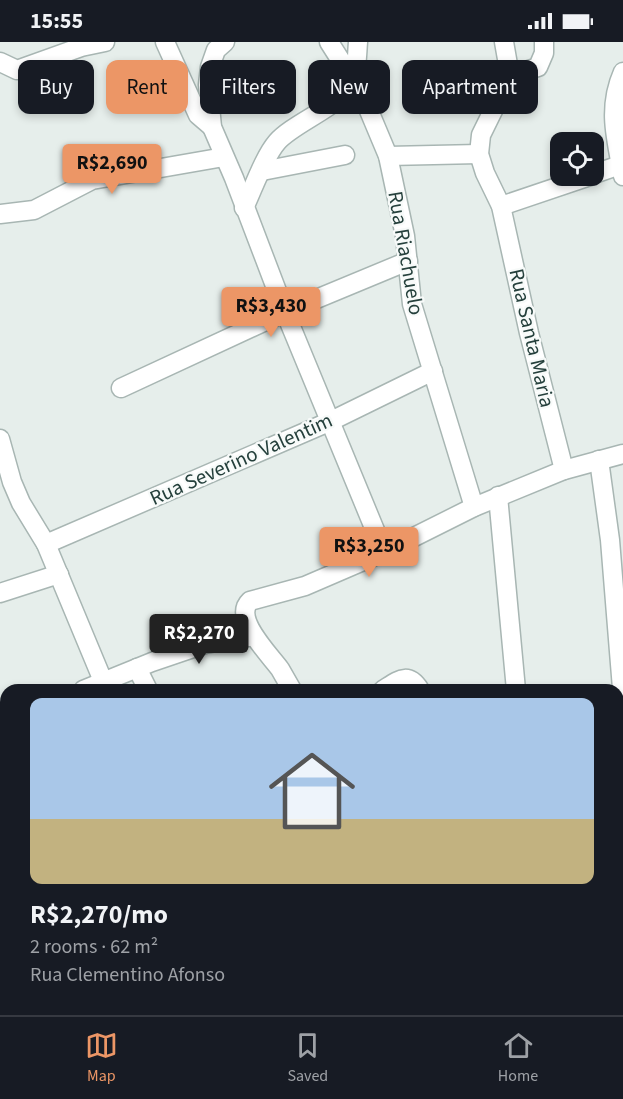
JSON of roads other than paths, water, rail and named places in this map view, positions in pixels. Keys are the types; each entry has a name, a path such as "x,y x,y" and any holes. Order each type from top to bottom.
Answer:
{"street":[{"path":"0,62 17,70 105,42"},
{"path":"165,42 198,115 212,127"},
{"path":"225,42 216,50 210,67 208,85 212,127 384,552"},
{"name":"Rua Riachuelo","path":"329,42 341,60"},
{"path":"356,60 358,42"},
{"path":"504,42 507,60"},
{"path":"538,68 544,53 544,42"},
{"path":"604,172 622,168 614,115 614,98 623,72"},
{"path":"244,208 268,153 278,140 318,114"},
{"name":"Rua Riachuelo","path":"372,114 388,156 405,236 412,304 474,507"},
{"path":"388,156 479,154 481,135 491,114"},
{"name":"Rua Santa Maria","path":"479,154 485,173 501,206 529,333 564,470"},
{"path":"262,171 345,155"},
{"path":"0,214 34,210 92,180 224,157"},
{"path":"501,206 560,186"},
{"path":"121,387 285,312 408,261"},
{"name":"Rua Severino Valentim","path":"46,544 331,421 434,371"},
{"path":"0,439 12,482 21,503 46,544 103,681"},
{"path":"288,684 248,626 245,612 246,605 250,601 305,586 384,552 498,496 564,470 623,454"},
{"path":"599,460 610,540 622,684"},
{"path":"498,496 515,684"},
{"path":"0,593 59,574"},
{"path":"96,684 205,644 254,636"},
{"path":"137,668 145,684"},
{"path":"393,684 408,678 416,684"}]}
